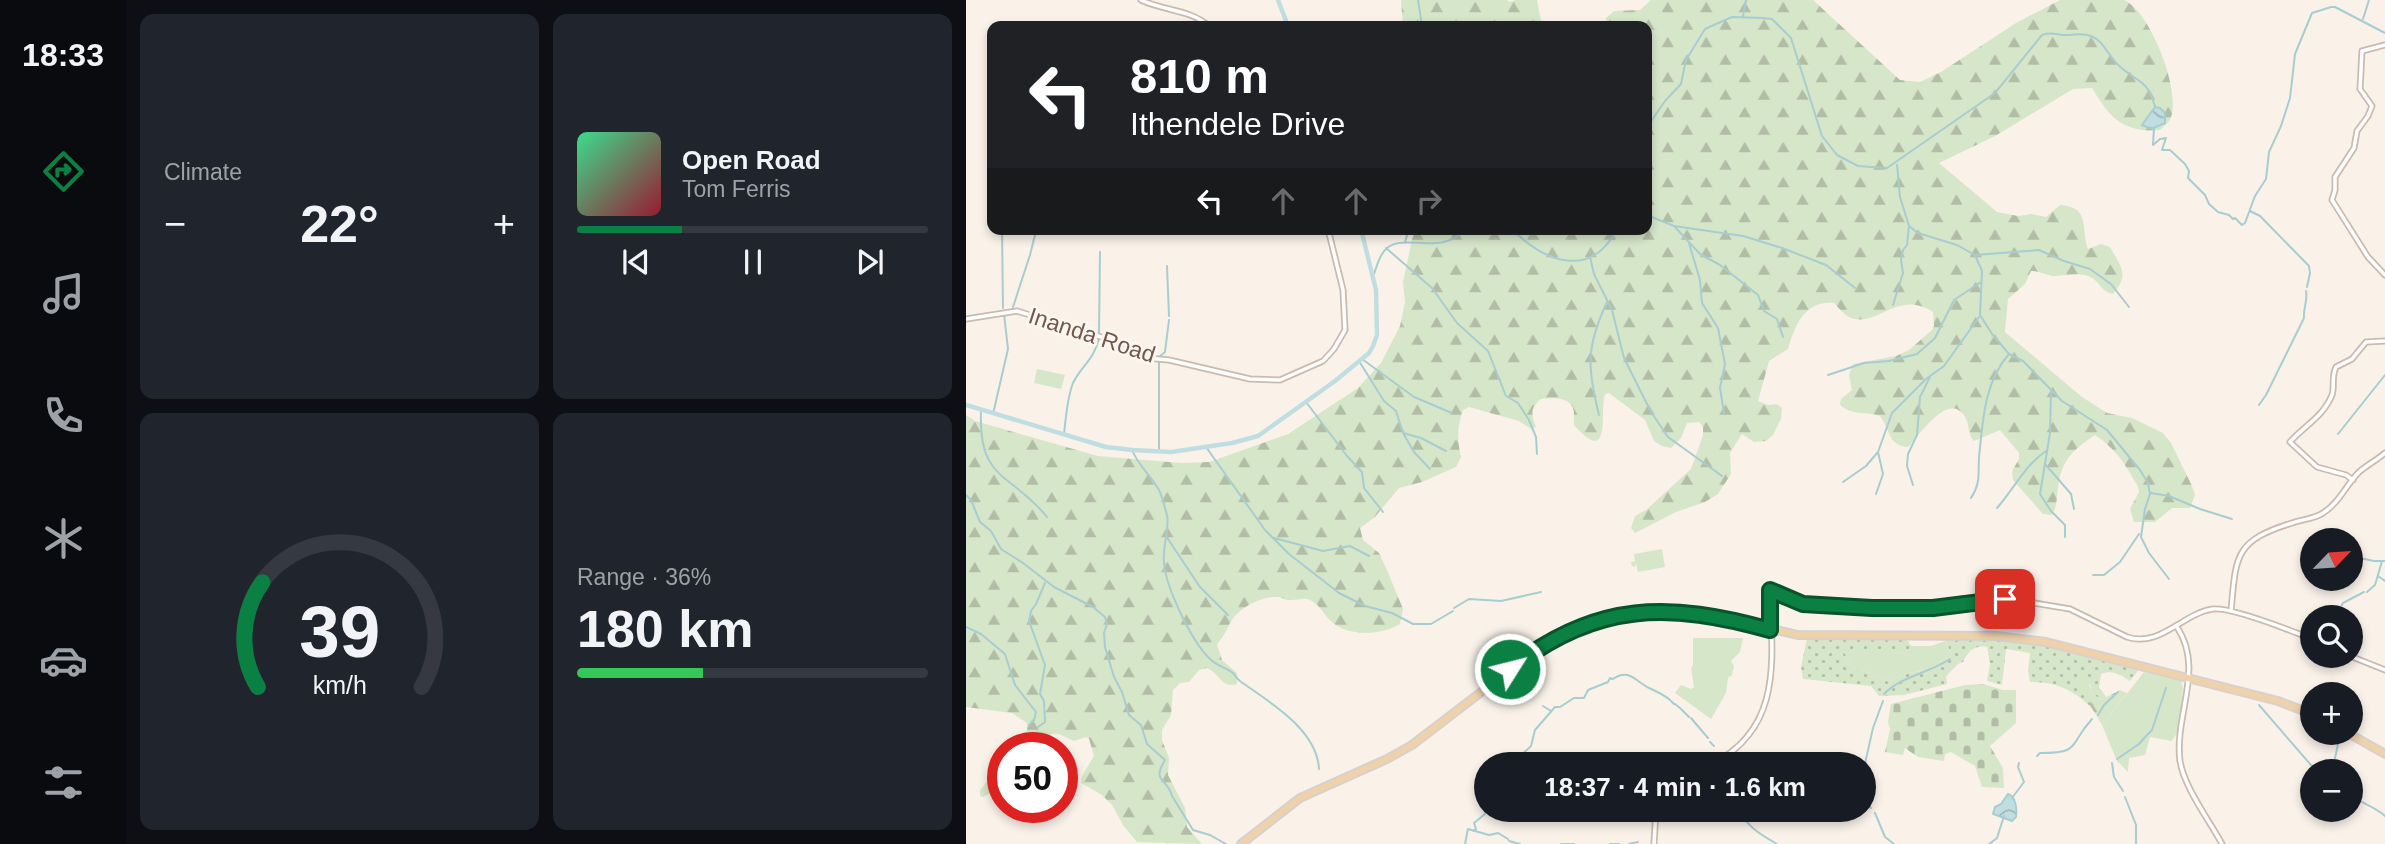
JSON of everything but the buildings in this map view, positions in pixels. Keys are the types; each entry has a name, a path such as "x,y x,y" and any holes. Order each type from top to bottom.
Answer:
{"main road":[{"path":"1241,844 1300,798 1412,745 1523,659 1554,639 1624,615 1666,611 1714,616 1798,635 1983,635 2020,638 2046,642 2188,678 2278,701 2300,709"},
{"path":"2363,742 2385,754"}],"street":[{"path":"1141,0 1187,13 1201,21"},
{"path":"2385,45 2362,51 2360,89 2372,106 2357,131 2352,152 2334,177 2335,190 2332,200 2368,257 2385,275"},
{"name":"Inanda Road","path":"966,319 1007,311 1023,312 1122,344 1147,358 1169,360 1250,379 1280,380 1323,361 1345,330 1343,290 1329,235"},
{"path":"2353,480 2347,475 2317,467 2290,442 2323,412 2332,394 2331,380 2336,367 2354,357 2366,342 2385,341"},
{"path":"2231,611 2235,566 2242,550 2281,527 2314,518 2328,510 2361,471 2385,453"},
{"path":"1732,752 1742,743 1767,701 1772,680 1770,590 1803,604 1872,608 1933,608 2002,599 2022,601 2070,610 2133,639 2152,636 2177,627 2206,610 2218,609 2300,635"},
{"path":"2177,627 2189,650 2180,743 2181,767 2222,844"},
{"path":"2363,661 2385,670"},
{"path":"1654,844 1655,822"}],"green space":[{"path":"1401,0 1537,0 1541,21 1403,21"},
{"path":"1651,0 1813,0 1900,80 1920,82 1941,72 2016,23 2060,0 2124,0 2134,7 2144,19 2161,52 2172,89 2171,117 2160,130 2127,126 2105,108 2092,88 2073,89 1995,136 1939,163 1997,212 2046,217 2060,205 2077,210 2083,221 2088,249 2101,244 2110,247 2122,270 2121,281 2113,294 2088,276 2053,276 2031,271 2025,284 2008,299 2005,332 2082,397 2107,413 2132,418 2163,433 2171,443 2192,486 2195,495 2190,508 2172,508 2155,522 2134,522 2130,509 2139,492 2138,487 2120,458 2095,435 2074,451 2065,463 2054,511 2052,515 2043,514 2013,480 2012,471 2019,459 2019,453 2000,430 1974,441 1964,415 1957,409 1950,409 1934,418 1908,447 1893,440 1880,416 1844,408 1840,404 1841,399 1852,390 1849,375 1853,364 1896,356 1909,350 1932,330 1933,312 1909,304 1861,319 1849,317 1834,303 1824,303 1809,310 1798,323 1788,349 1769,361 1758,401 1768,405 1777,404 1782,408 1781,419 1773,435 1766,441 1754,442 1742,434 1730,453 1731,474 1718,494 1635,533 1631,528 1635,516 1646,510 1691,469 1703,435 1703,427 1699,422 1687,423 1681,438 1671,448 1654,441 1645,420 1609,393 1605,394 1602,432 1594,441 1574,425 1573,408 1567,401 1541,399 1533,408 1536,427 1531,429 1519,421 1469,407 1463,410 1460,422 1458,439 1461,457 1456,467 1422,482 1399,488 1375,517 1360,528 1363,540 1379,553 1387,570 1403,609 1400,624 1376,632 1349,631 1333,623 1310,600 1278,597 1257,601 1238,613 1217,644 1222,660 1237,673 1237,684 1224,682 1207,668 1199,670 1189,682 1180,683 1173,690 1171,715 1162,730 1162,740 1169,758 1168,775 1185,808 1187,827 1202,844 1137,842 1112,805 1102,795 1081,783 1082,776 1094,756 1089,739 1086,737 1078,740 1078,732 1026,732 1027,723 1012,713 966,707 966,415 975,421 1098,456 1181,463 1209,462 1288,434 1358,388 1381,363 1400,326 1405,302 1403,282 1413,235 1652,235 1652,21 1606,21 1606,18 1614,11 1640,10"},
{"path":"1037,369 1065,375 1061,389 1034,383"},
{"path":"1662,549 1665,567 1638,572 1636,563 1635,567 1632,566 1631,562 1635,561 1634,554"},
{"path":"1693,638 1743,638 1740,652 1731,661 1734,666 1732,675 1728,678 1726,693 1711,719 1675,693 1681,685 1691,689 1694,687 1691,668"},
{"path":"1807,638 1906,638 1912,647 1909,655 1895,652 1844,652 1853,668 1889,682 1903,674 1927,670 1952,654 1945,641 1949,638 2014,640 2048,645 2136,668 2138,671 2130,681 2113,672 2101,674 2099,687 2107,698 2101,700 2092,693 2090,684 2083,687 2090,694 2090,705 2095,712 2066,689 2049,683 2030,682 2030,653 2006,649 2002,685 1987,681 1990,664 1987,647 1979,647 1970,652 1963,662 1946,676 1947,684 1904,695 1879,696 1871,686 1803,679 1801,667"},
{"path":"1945,641 1952,654 1927,670 1903,674 1889,682 1853,668 1844,652 1895,652 1909,655 1911,646 1931,646"},
{"path":"2144,672 2181,681 2183,688 2180,724 2171,741 2150,737 2145,755 2129,758 2128,772 2117,761 2102,725"},
{"path":"2082,676 2088,681 2092,693 2101,700 2120,690 2127,693 2102,725 2090,705 2090,694 2082,687 2079,677"},
{"path":"1983,684 2003,690 2016,690 2016,723 1990,746 2003,768 2004,788 1982,787 1975,766 1951,752 1945,754 1944,761 1918,757 1905,748 1903,755 1885,752 1890,729 1888,722 1891,704 1965,685"},
{"path":"987,782 987,795 980,796 980,790"}],"water":[{"path":"2155,107 2165,113 2165,123 2151,129 2142,125"},
{"path":"2008,794 2013,798 2016,807 2016,817 2012,821 1993,814 1995,807 2001,804"}],"waterway":[{"path":"1278,0 1286,21"},
{"path":"1418,0 1421,21"},
{"path":"1743,16 1746,0"},
{"path":"2363,19 2369,0"},
{"path":"2154,128 2153,145 2166,138 2162,150 2170,150 2185,164 2189,171 2188,178 2205,195 2209,204 2218,212 2235,218 2242,225 2266,179 2269,152 2290,98 2295,54 2312,13 2335,7 2385,33"},
{"path":"1652,120 1681,84 1686,60 1705,29 1732,17 1772,19 1791,38 1822,136 1837,155 1858,166 1887,168 1995,93 2042,35 2046,34 2081,34 2097,39 2124,70 2146,87 2155,106"},
{"path":"1897,165 1900,197 1909,226 1918,233 1957,245 1975,255 1982,271 1980,315 1992,334 2009,354 2023,361 2062,401 2107,430 2140,470 2148,483 2150,494 2141,537 2149,553 2169,579"},
{"path":"2250,211 2260,216 2309,266 2307,287"},
{"path":"1652,217 1674,226 1700,254 1720,265 1758,295 1764,311 1777,319 1783,337"},
{"path":"1674,226 1743,236 1782,248 1826,265 1855,288"},
{"path":"1893,305 1903,273 1901,260 1907,245 1909,226"},
{"path":"1002,235 1003,308"},
{"path":"1013,307 1035,235"},
{"path":"966,405 1106,447 1132,450 1171,452 1232,443 1258,436 1335,381 1369,353 1373,346 1377,335 1376,290 1362,235"},
{"path":"1405,242 1407,235"},
{"path":"1374,274 1382,254 1393,244 1445,242 1458,235"},
{"path":"1518,235 1538,250 1567,260 1581,260 1594,255 1613,235"},
{"path":"1689,243 1700,280 1702,303 1718,328 1725,364 1720,388 1724,413"},
{"path":"1386,248 1432,288 1457,323 1488,351 1506,396 1518,403 1529,420 1536,437 1537,454"},
{"path":"1975,255 2039,250 2090,269 2111,284 2129,307"},
{"path":"1099,332 1100,252"},
{"path":"1590,257 1594,274 1612,310 1624,358 1651,412 1668,437 1722,476"},
{"path":"1167,266 1169,316"},
{"path":"1828,375 1864,363 1889,361 1917,354 1935,338 1954,300 1981,282"},
{"path":"2259,405 2304,318 2306,291"},
{"path":"1599,415 1592,383 1591,357 1595,332 1607,302"},
{"path":"993,414 1008,349 1004,314"},
{"path":"1843,482 1866,466 1878,452 1892,413 1926,379 1944,366 1979,317"},
{"path":"1159,357 1165,352 1169,320"},
{"path":"1064,434 1073,383 1094,353 1099,339"},
{"path":"1971,498 1978,483 1986,402 1994,377 2009,354"},
{"path":"1362,359 1414,397 1452,413"},
{"path":"1159,361 1159,451"},
{"path":"1359,361 1384,401 1396,411 1403,433 1414,452 1430,469"},
{"path":"2338,434 2385,375"},
{"path":"1913,485 1907,466 1908,454 1917,435 1920,397 1930,377"},
{"path":"2051,391 2050,433 2040,494 2051,511 2065,525 2065,537"},
{"path":"1306,402 1362,472 1364,488 1383,512"},
{"path":"981,411 981,434 991,464 1047,517"},
{"path":"1403,433 1421,438 1446,451"},
{"path":"1206,447 1265,530 1289,554 1339,593 1413,624 1431,624 1453,611"},
{"path":"1132,450 1159,490 1162,499 1168,520 1164,557 1166,574 1188,628 1210,659 1233,673 1301,729 1310,741 1319,769"},
{"path":"1997,508 2025,471 2046,451"},
{"path":"1876,494 1883,474 1878,452"},
{"path":"2046,465 2071,494 2074,509"},
{"path":"2151,493 2169,496 2232,519"},
{"path":"966,495 971,500 980,522 991,531 1001,549 1054,587 1093,607 1105,617 1105,647 1114,677 1129,715 1141,725 1147,744 1165,760 1160,777 1193,830 1226,844"},
{"path":"2093,575 2104,575 2120,562 2139,534"},
{"path":"1166,536 1200,587 1228,615"},
{"path":"1274,538 1323,551 1350,546 1369,556"},
{"path":"2363,559 2385,561"},
{"path":"2367,592 2375,585 2382,561"},
{"path":"2378,576 2385,581"},
{"path":"1038,727 1045,722 1044,701 1040,694 1045,665 1029,621 1045,583"},
{"path":"1454,608 1469,599 1501,601 1541,592"},
{"path":"2342,605 2364,592"},
{"path":"966,627 981,634 1005,654 1015,685 1036,712 1029,725"},
{"path":"1884,694 1899,683 1950,659"},
{"path":"1525,752 1531,746 1535,730 1555,707 1560,707 1574,698 1584,698 1588,690 1608,682 1610,678 1628,675 1670,700"},
{"path":"2147,735 2152,730 2166,688"},
{"path":"2098,715 2118,692"},
{"path":"1671,701 1674,704"},
{"path":"1868,752 1883,701"},
{"path":"1675,704 1680,708"},
{"path":"2259,705 2306,759"},
{"path":"1543,706 1551,711"},
{"path":"1681,709 1689,717"},
{"path":"1691,718 1708,738"},
{"path":"2037,756 2040,753 2069,749 2092,719"},
{"path":"2117,759 2146,736"},
{"path":"1710,742 1714,746"},
{"path":"2335,759 2338,745"},
{"path":"2012,798 2024,782 2019,763"},
{"path":"2112,763 2114,777 2123,791"},
{"path":"2125,797 2136,825 2136,844"},
{"path":"2363,802 2385,816"},
{"path":"1876,815 1885,837 1894,844"},
{"path":"1989,844 1997,838 2004,816"},
{"path":"1473,831 1476,829 1475,822"},
{"path":"1747,822 1777,844"},
{"path":"1465,844 1468,829 1489,835 1498,833 1508,839"},
{"path":"1509,841 1520,844"},
{"path":"1629,844 1638,842"},
{"path":"1561,844 1574,844"},
{"path":"1610,844 1619,844"}],"route":[{"path":"1510,669 1554,639 1590,624 1631,614 1655,611 1693,612 1770,630 1770,590 1803,604 1872,608 1933,608 2005,599"}]}
